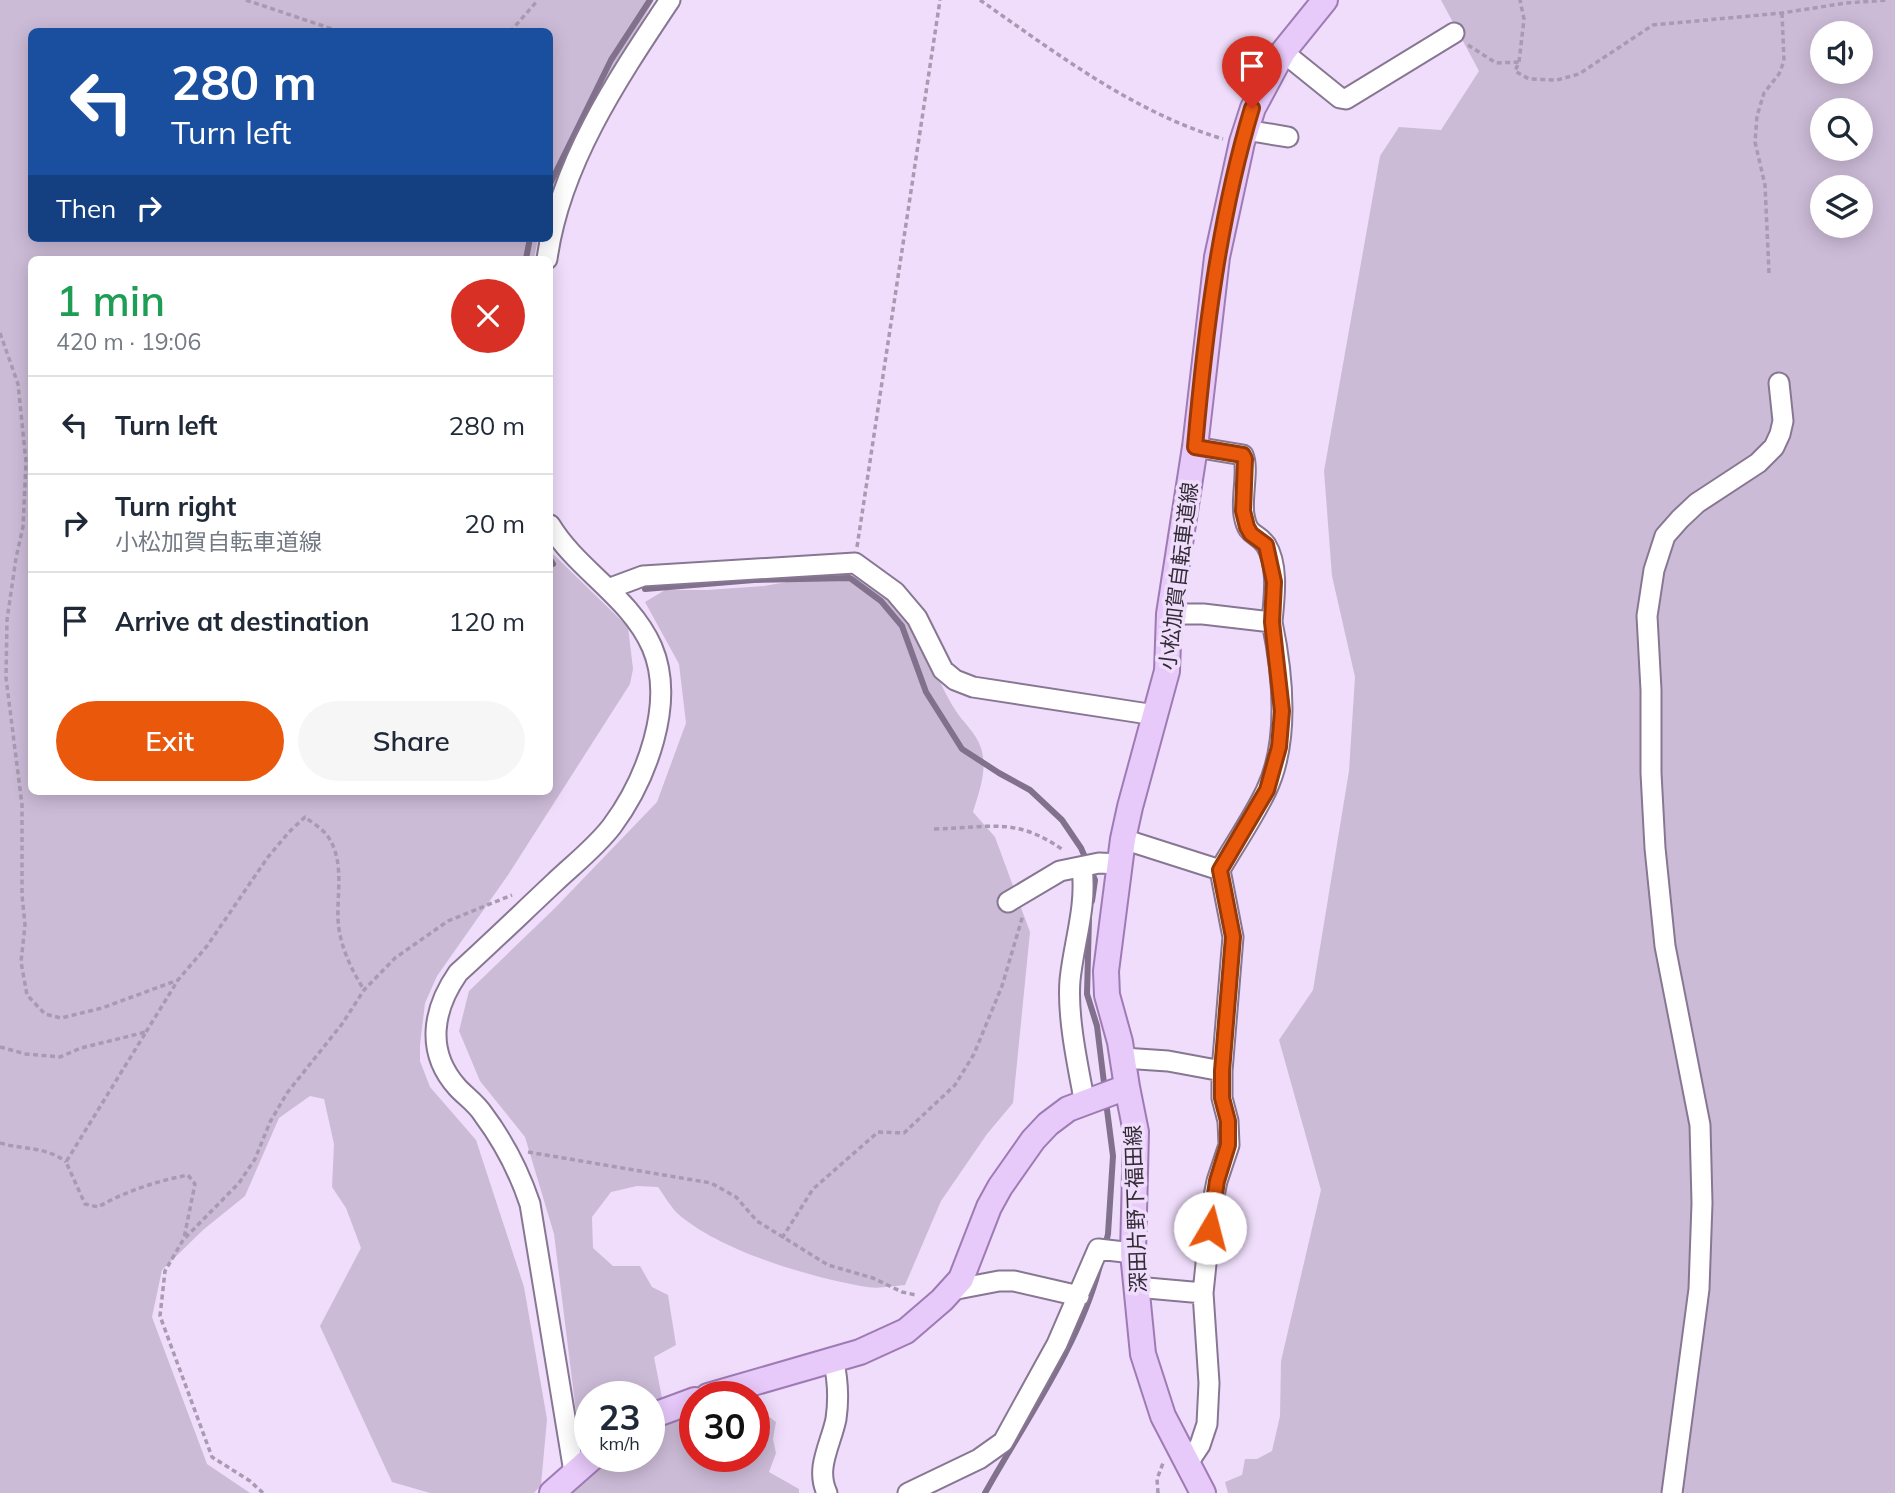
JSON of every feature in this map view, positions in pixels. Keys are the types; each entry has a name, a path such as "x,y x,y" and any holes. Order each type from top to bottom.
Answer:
{"main road":[{"name":"小松加賀自転車道線","path":"1127,1087 1123,1058 1107,995 1106,971 1123,839 1167,671 1169,614 1195,447 1217,257 1252,108 1283,52 1325,0"},
{"path":"759,1381 860,1352 906,1331 961,1279 989,1207 1017,1161 1048,1124 1068,1109 1127,1087"},
{"name":"深田片野下福田線","path":"1127,1087 1136,1132 1133,1253 1143,1354 1163,1416 1203,1493"},
{"path":"552,1493 574,1472"}],"street":[{"path":"553,233 562,194 578,155 670,0"},
{"path":"1283,52 1346,99 1454,33"},
{"path":"1244,136 1288,137"},
{"path":"1672,1493 1699,1289 1702,1177 1700,1125 1691,1067 1665,946 1654,848 1648,604 1657,556 1665,536 1697,503 1758,463 1774,447 1783,421 1779,383"},
{"path":"1188,1463 1200,1445 1207,1424 1209,1383 1203,1293 1212,1206 1228,1145 1228,1121 1222,1098 1222,1071 1233,937 1220,870 1267,790 1279,747 1282,711 1272,622 1274,582 1271,560 1266,545 1251,534 1245,519 1245,459 1243,455 1195,447"},
{"path":"553,528 628,610 652,648 662,699 655,735 639,780 612,826 458,973 445,992 438,1009 436,1028 438,1052 445,1071 481,1110 506,1147 521,1176 530,1204 574,1472"},
{"path":"608,589 643,576 855,563 895,592 917,618 943,670 956,680 973,687 1155,715"},
{"path":"1169,614 1203,614 1272,622"},
{"path":"1123,839 1220,870"},
{"path":"1008,902 1060,871 1098,863 1120,864"},
{"path":"1082,867 1084,888 1070,981 1073,1026 1084,1104"},
{"path":"1123,1058 1168,1061 1222,1071"},
{"path":"908,1493 979,1459 1003,1442 1020,1415 1079,1296 1098,1249 1133,1253"},
{"path":"947,1295 999,1281 1014,1281 1079,1296"},
{"path":"1136,1287 1203,1293"},
{"path":"827,1493 821,1478 836,1419 838,1398 838,1380 833,1359"}],"path":[{"path":"246,0 329,28"},
{"path":"514,28 538,0"},
{"path":"855,563 940,0"},
{"path":"980,0 1131,100 1207,134 1244,136"},
{"path":"1520,0 1524,19 1519,62 1515,71 1529,79 1557,80 1579,74 1653,24 1782,13 1846,3 1888,0"},
{"path":"1769,273 1765,186 1755,142 1757,116 1765,93 1779,74 1784,61 1782,13"},
{"path":"1454,33 1459,40 1496,63 1519,62"},
{"path":"0,333 18,384 26,462 23,527 7,620 6,678 22,805 22,895 25,925 21,962 27,995 45,1014 61,1018 125,1000 178,980"},
{"path":"66,1162 178,980 207,946 268,858 305,817 326,834 336,855 338,920 344,947 364,990"},
{"path":"934,829 998,825 1018,827 1035,832 1082,867"},
{"path":"782,1238 813,1189 878,1132 904,1133 955,1085 974,1054 996,1001 1022,917 1045,879"},
{"path":"262,1493 250,1480 212,1457 160,1316 165,1271 183,1240 239,1183 255,1159 270,1122 287,1093 342,1024 364,990 395,958 448,921 520,892"},
{"path":"0,1047 26,1054 60,1057 81,1048 146,1032"},
{"path":"0,1143 43,1149 57,1154 66,1162 85,1204 98,1207 136,1189 188,1175 195,1184 183,1240"},
{"path":"506,1147 711,1183 736,1197 757,1221 828,1265 873,1278 902,1292 947,1295"}],"shaded area":[{"path":"0,0 654,0 582,126 553,188 553,28 28,28 28,242 537,242 535,256 28,256 28,795 553,795 553,554 628,627 633,669 630,684 508,875 437,976 425,1003 420,1045 420,1061 430,1087 476,1140 524,1287 547,1419 541,1485 534,1493 430,1493 392,1482 320,1326 361,1248 346,1208 332,1187 334,1144 324,1099 310,1096 279,1118 245,1196 203,1230 162,1270 152,1317 207,1464 250,1493 0,1493"},
{"path":"1441,0 1895,0 1895,1493 1228,1493 1225,1482 1242,1475 1245,1459 1257,1459 1272,1451 1280,1416 1281,1361 1321,1190 1279,1040 1313,990 1349,771 1355,677 1332,576 1324,471 1380,156 1399,127 1441,130 1479,71"},
{"path":"833,574 860,579 878,589 893,602 905,618 954,708 976,737 984,764 973,812 995,837 1030,932 1013,1103 987,1134 941,1201 905,1285 872,1288 794,1270 741,1251 695,1227 677,1213 658,1187 637,1186 611,1192 592,1217 593,1248 613,1266 640,1266 652,1287 668,1295 676,1345 654,1357 659,1381 574,1381 574,1396 554,1234 525,1137 480,1081 459,1031 469,991 555,908 657,802 686,723 679,664 645,602 665,590 764,586"},
{"path":"679,1415 679,1472 769,1472 799,1489 799,1493 570,1493 594,1472 665,1472 666,1419"},
{"path":"770,1418 776,1422 773,1439 776,1453 770,1469"}],"waterway":[{"path":"553,178 611,60 650,0"},
{"path":"527,256 529,242"},
{"path":"645,589 754,580 850,578 881,601 902,626 926,692 962,749 1030,790 1062,820 1081,848 1095,880 1092,901"},
{"path":"1089,918 1087,994 1097,1026 1105,1091"},
{"path":"1105,1247 1113,1156 1106,1102"},
{"path":"985,1493 1066,1353 1080,1324 1100,1265"}],"route":[{"path":"1210,1228 1217,1181 1228,1145 1228,1121 1222,1098 1222,1071 1233,937 1220,870 1267,790 1279,747 1282,711 1272,622 1274,582 1271,560 1266,545 1251,534 1247,527 1243,511 1245,459 1243,455 1195,447 1217,257 1252,108"}]}
